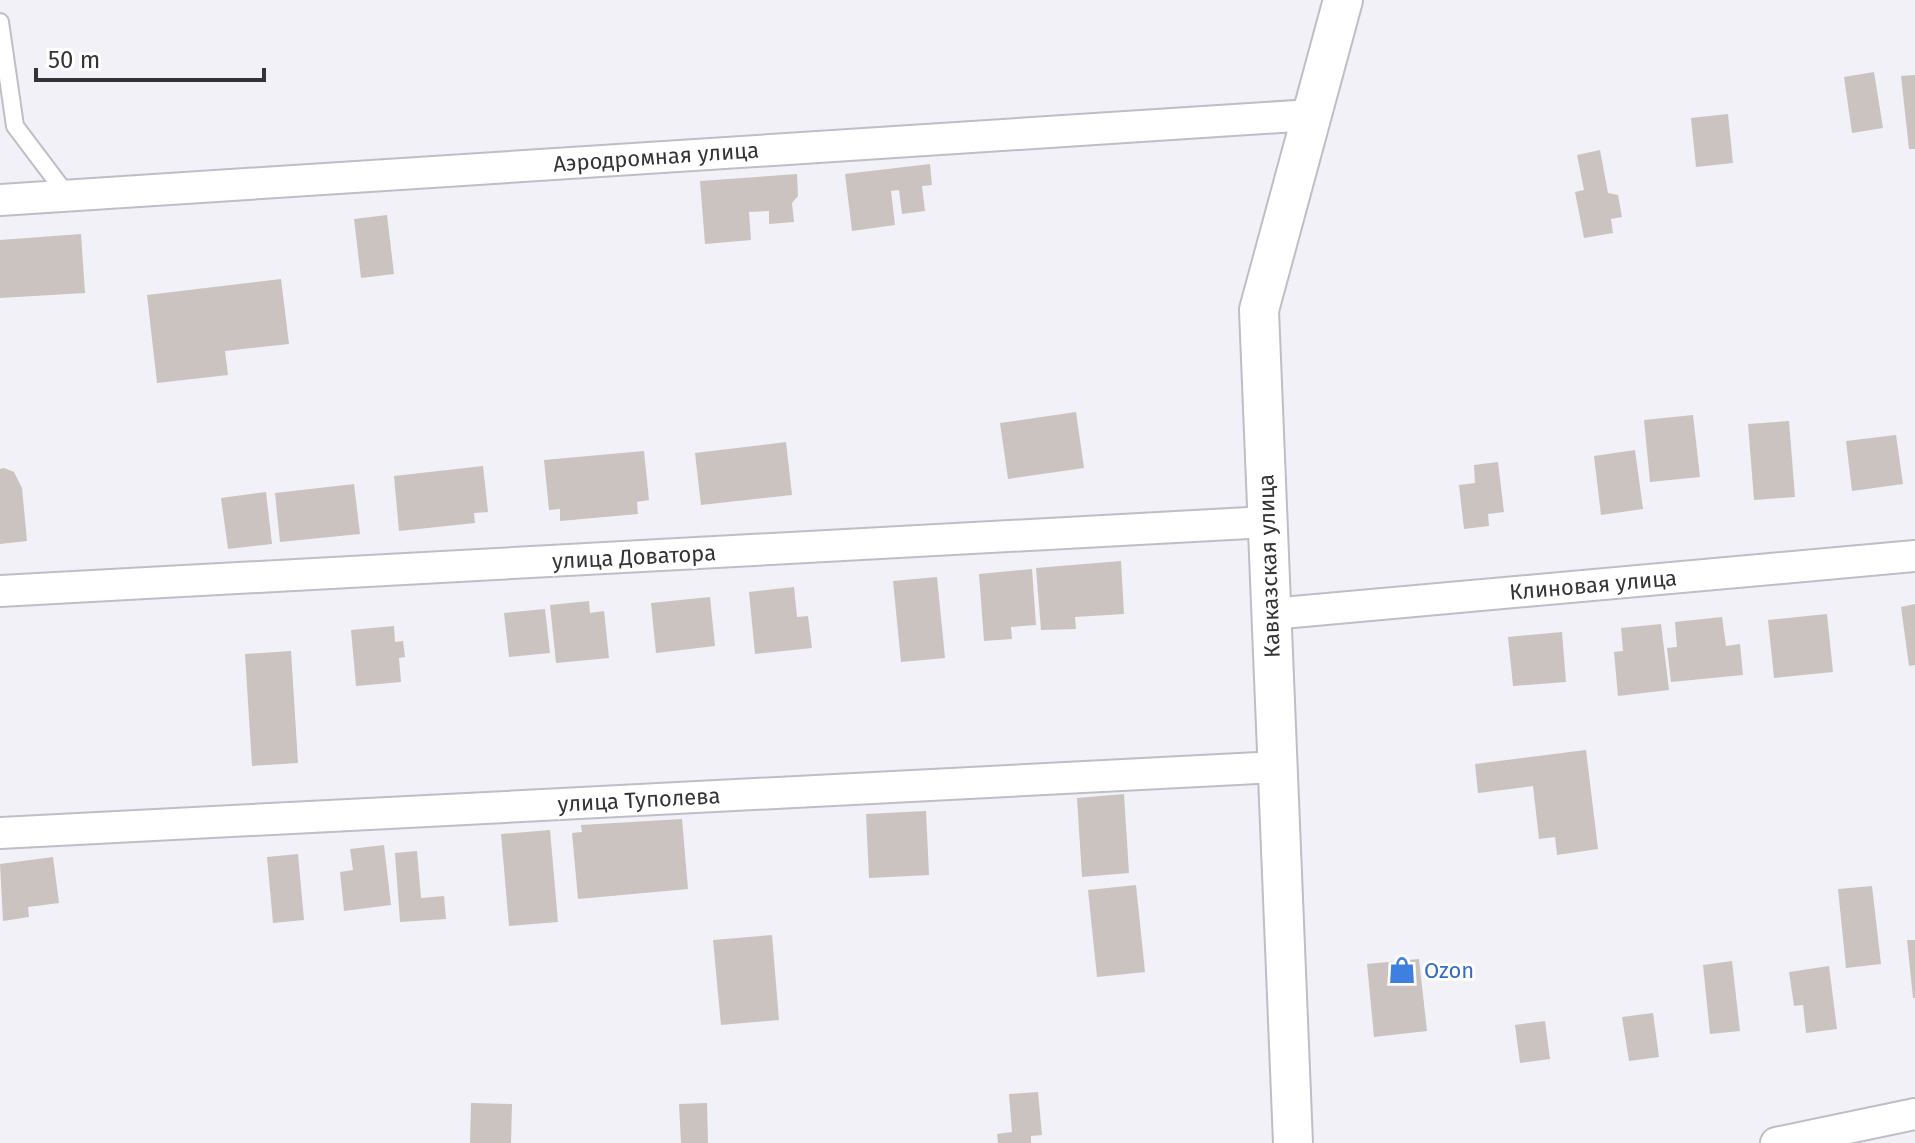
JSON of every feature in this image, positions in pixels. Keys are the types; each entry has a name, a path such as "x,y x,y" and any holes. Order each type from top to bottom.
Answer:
{"street":[{"name":"Кавказская улица","path":"1293,1143 1259,310 1343,0"},
{"name":"Аэродромная улица","path":"0,200 1311,115"},
{"name":"улица Доватора","path":"0,591 1267,522"},
{"name":"Клиновая улица","path":"1271,614 1915,556"},
{"name":"улица Туполева","path":"0,833 1278,767"},
{"path":"1776,1143 1915,1114"}],"lane":[{"path":"0,22 15,126 67,195"}],"building":[{"path":"1874,72 1883,128 1852,133 1844,77"},
{"path":"1915,75 1915,149 1909,149 1901,76"},
{"path":"1728,114 1733,163 1696,167 1691,118"},
{"path":"1600,150 1608,193 1618,195 1622,217 1611,219 1613,233 1584,238 1575,192 1584,190 1577,155"},
{"path":"930,164 932,185 922,186 925,211 902,214 899,190 891,191 895,225 852,231 845,174"},
{"path":"797,174 798,196 792,203 794,222 769,224 769,211 749,212 751,240 705,244 700,181"},
{"path":"387,215 394,274 361,278 354,219"},
{"path":"81,234 85,293 0,298 0,240"},
{"path":"281,279 289,344 225,351 228,375 157,383 147,295"},
{"path":"1076,412 1084,468 1008,479 1000,423"},
{"path":"1693,415 1700,477 1650,482 1644,420"},
{"path":"1789,421 1795,497 1754,500 1748,424"},
{"path":"1896,435 1903,484 1852,491 1846,441"},
{"path":"786,442 792,495 701,505 695,453"},
{"path":"1635,450 1643,509 1601,515 1594,456"},
{"path":"644,451 649,500 637,502 638,514 560,521 560,509 549,510 544,460"},
{"path":"1498,462 1504,512 1488,514 1489,526 1464,529 1459,485 1475,483 1474,465"},
{"path":"483,466 488,512 474,513 475,523 399,531 394,476"},
{"path":"0,469 14,472 22,488 27,541 0,544"},
{"path":"354,484 360,534 280,542 275,493"},
{"path":"266,492 272,544 228,549 221,498"},
{"path":"1121,561 1124,614 1075,617 1076,629 1041,630 1036,568"},
{"path":"1032,569 1036,625 1011,627 1012,639 984,641 979,574"},
{"path":"937,577 945,658 901,662 893,581"},
{"path":"794,587 797,617 808,616 812,648 755,654 749,592"},
{"path":"710,597 715,646 656,653 651,603"},
{"path":"589,601 590,613 604,611 609,658 556,663 550,605"},
{"path":"1915,604 1915,665 1909,666 1901,607"},
{"path":"545,609 550,653 509,657 504,613"},
{"path":"1827,614 1833,672 1774,678 1768,620"},
{"path":"1722,617 1726,646 1740,644 1743,675 1671,682 1667,648 1677,647 1675,622"},
{"path":"1661,624 1669,690 1618,696 1614,652 1623,651 1621,628"},
{"path":"394,626 395,642 403,641 405,657 399,658 401,682 356,686 351,630"},
{"path":"1562,632 1566,682 1513,686 1508,637"},
{"path":"291,651 298,763 252,766 245,654"},
{"path":"1586,750 1598,849 1557,855 1555,837 1539,839 1533,786 1478,793 1475,764"},
{"path":"1124,794 1129,873 1082,877 1077,798"},
{"path":"926,811 929,875 869,878 866,814"},
{"path":"682,819 688,889 578,899 572,833 582,832 581,825"},
{"path":"550,830 558,922 509,926 501,834"},
{"path":"384,845 391,905 344,911 340,872 353,870 350,849"},
{"path":"417,851 421,898 444,896 446,919 400,922 395,853"},
{"path":"298,854 304,920 273,923 267,857"},
{"path":"53,857 59,903 28,907 29,917 3,921 0,864"},
{"path":"1136,885 1145,972 1097,977 1088,890"},
{"path":"1872,886 1881,964 1846,968 1838,889"},
{"path":"772,935 779,1020 721,1025 713,940"},
{"path":"1907,940 1915,940 1915,998 1913,998"},
{"path":"1419,959 1427,1031 1374,1037 1367,964"},
{"path":"1732,961 1740,1031 1710,1034 1703,965"},
{"path":"1829,966 1837,1029 1806,1033 1803,1005 1794,1006 1789,972"},
{"path":"1653,1013 1659,1057 1629,1061 1622,1017"},
{"path":"1545,1021 1550,1059 1520,1063 1515,1025"},
{"path":"1038,1092 1042,1135 1031,1136 1031,1143 998,1143 997,1134 1012,1132 1009,1094"},
{"path":"471,1103 512,1104 511,1143 470,1143"},
{"path":"707,1103 708,1143 681,1143 679,1104"}],"place":[{"name":"Ozon","path":"1402,970"}]}
